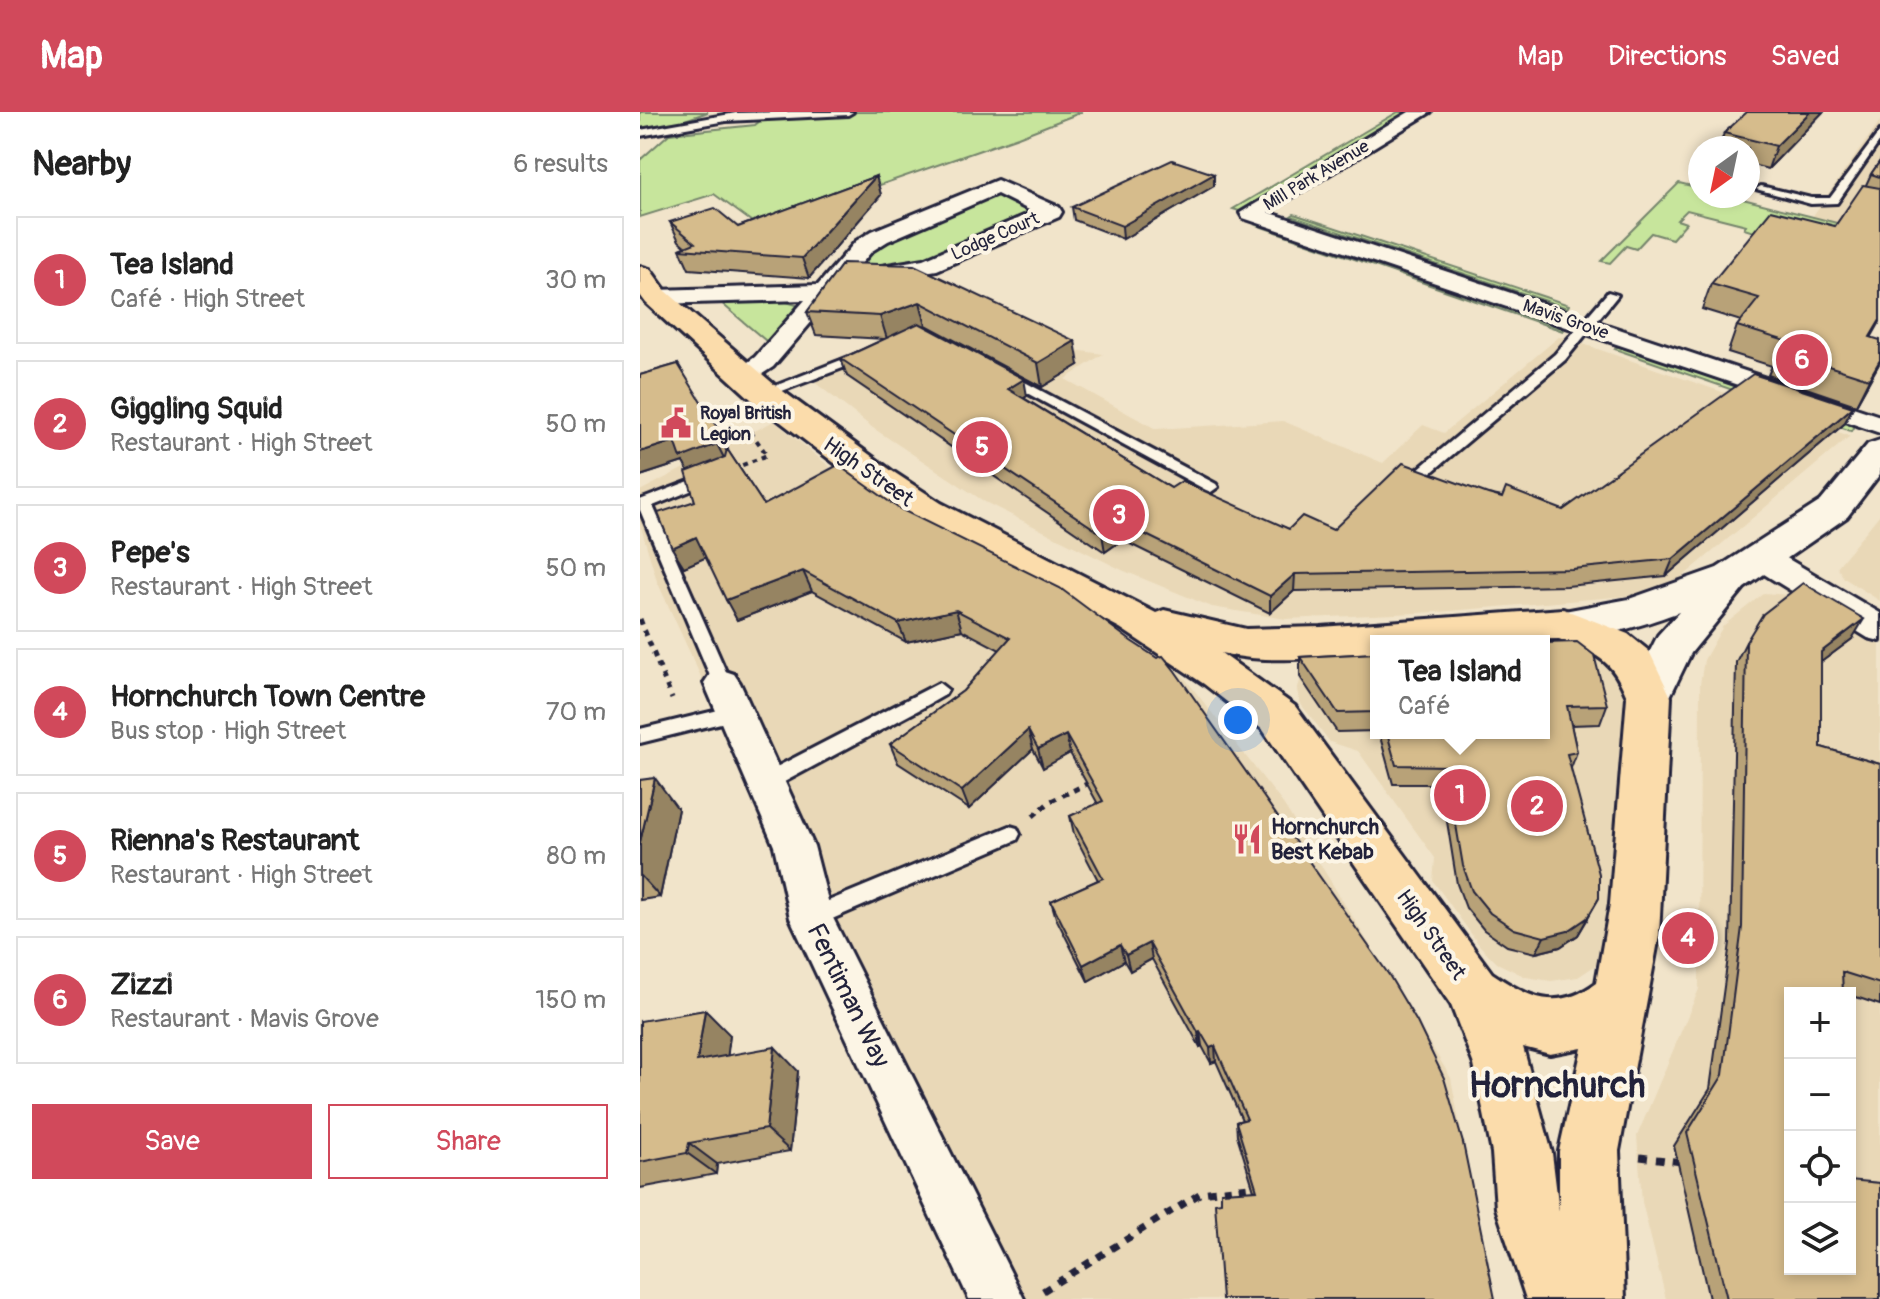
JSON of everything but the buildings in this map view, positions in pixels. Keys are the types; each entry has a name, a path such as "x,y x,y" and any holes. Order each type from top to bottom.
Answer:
{"main road":[{"name":"High Street","path":"648,286 764,392 849,458 928,511 1134,618 1219,673 1279,718 1473,991 1502,1065 1522,1153 1527,1208 1559,1299"},
{"name":"High Street","path":"1134,618 1246,644 1370,638"},
{"name":"High Street","path":"1415,635 1563,624"},
{"path":"1563,624 1613,645 1634,662 1649,697 1633,936 1589,1151 1592,1299"},
{"path":"1279,718 1281,677 1297,658 1321,642"},
{"path":"1473,991 1509,1017 1550,1027 1591,1020 1620,998"}],"street":[{"name":"Mill Park Avenue","path":"1251,213 1422,112"},
{"name":"Lodge Court","path":"764,392 764,362 832,284 870,241 997,186 1051,212 929,265 832,284"},
{"name":"Mavis Grove","path":"1251,213 1880,425"},
{"path":"648,286 832,284"},
{"path":"1563,624 1633,613 1746,568 1834,509 1880,451"},
{"path":"1746,568 1880,629"},
{"path":"1649,697 1673,646 1746,568"},
{"name":"Fentiman Way","path":"728,698 794,846 811,918 997,1299"}],"lane":[{"path":"640,133 752,112"},
{"path":"730,115 848,112"},
{"path":"1761,189 1811,201 1825,202 1836,198 1880,134"},
{"path":"1836,198 1850,202"},
{"path":"1445,489 1416,478 1560,357 1612,295"},
{"path":"764,392 881,349"},
{"path":"993,369 1211,487"},
{"path":"640,736 728,698 645,504 728,471"},
{"path":"766,782 803,760 903,712 939,690"},
{"path":"811,918 1010,834"}],"path":[{"path":"728,471 767,455 745,424 764,392"},
{"path":"640,619 677,710"},
{"path":"1010,834 1051,801 1106,775"},
{"path":"1589,1151 1697,1164"},
{"path":"1029,1299 1201,1193 1262,1185"}],"shaded area":[{"path":"1880,121 1880,234 1812,217"},
{"path":"976,311 1052,347 1103,354 1065,379 1156,429 1283,421 1383,463 1423,425 1444,433 1560,336 1850,436 1680,579 1639,595 1438,612 1286,619 1212,607 1122,570 985,502 873,428 804,374"},
{"path":"774,421 890,516 1180,672 1284,805 1451,1078 1492,1299 964,1299 941,1233 807,908 657,581 640,524 640,491"},
{"path":"1880,514 1880,601 1844,578 1837,567"},
{"path":"1764,593 1788,595 1880,642 1880,1299 1666,1299 1642,1202 1637,1136 1699,989 1700,684 1704,660 1723,626"},
{"path":"1550,643 1598,648 1630,683 1608,944 1596,965 1578,977 1551,981 1526,977 1497,963 1480,946 1433,881 1435,858 1358,751 1330,742 1300,703 1297,690 1302,675 1370,657 1370,739 1550,739"}],"green space":[{"path":"640,112 708,112 665,127 640,131"},
{"path":"771,112 1082,112 759,227 714,194 640,217 640,160 669,134 755,125"},
{"path":"1398,112 1407,112 1239,211 1233,209"},
{"path":"1679,183 1688,185 1688,208 1760,208 1760,203 1880,234 1760,234 1744,229 1746,225 1687,210 1677,220 1686,223 1672,239 1651,233 1636,249 1626,246 1610,263 1601,261"},
{"path":"997,192 1039,211 914,265 864,266 874,246"},
{"path":"1294,214 1569,305 1567,308 1291,216"},
{"path":"1261,223 1566,327 1563,331 1256,225"},
{"path":"783,301 800,306 772,346 720,302"},
{"path":"1619,345 1854,426 1851,431 1615,349"}],"place":[{"name":"Zizzi","path":"1802,360"},
{"name":"Royal British Legion","path":"676,423"},
{"name":"Rienna's Restaurant","path":"982,447"},
{"name":"Pepe's","path":"1119,515"},
{"name":"Tea Island","path":"1460,795"},
{"name":"Giggling Squid","path":"1537,806"},
{"name":"Hornchurch Best Kebab","path":"1247,839"},
{"name":"Hornchurch Town Centre","path":"1688,938"}],"district":[{"name":"Hornchurch","path":"1557,1084"}]}
